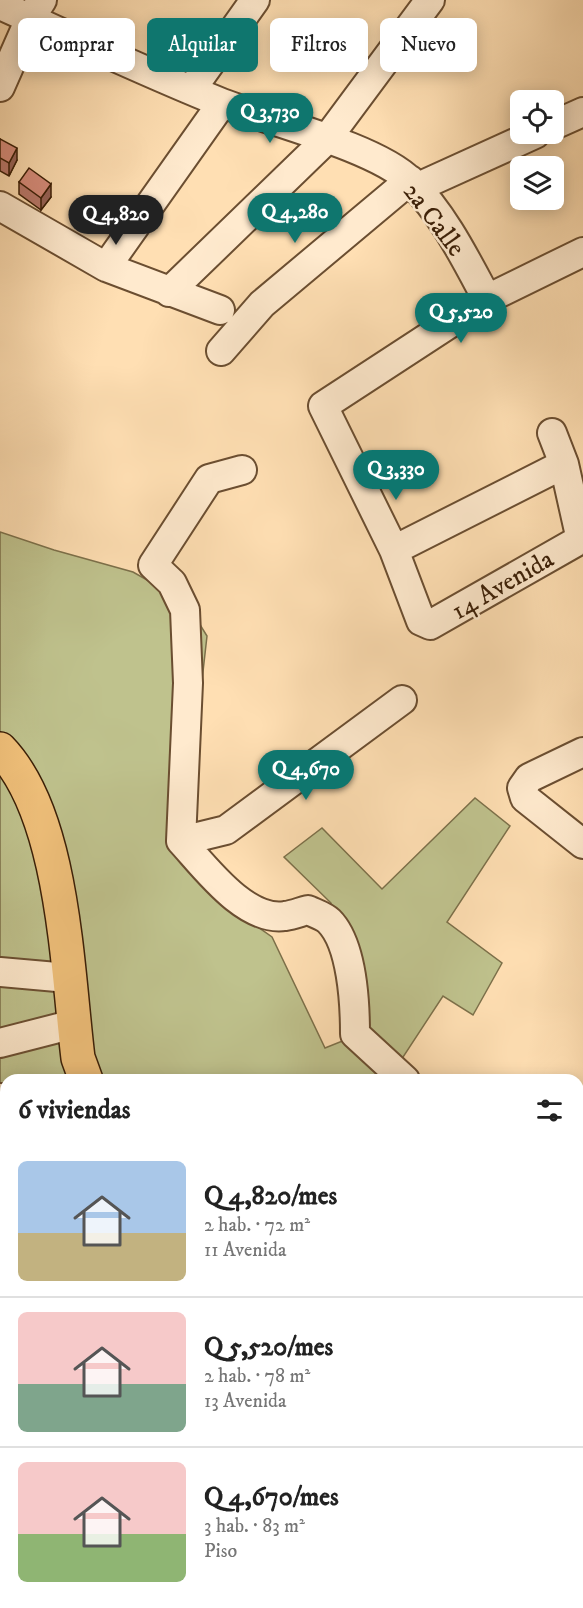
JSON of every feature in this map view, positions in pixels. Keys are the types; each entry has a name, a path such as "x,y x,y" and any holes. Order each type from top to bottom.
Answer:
{"main road":[{"path":"0,749 29,791 47,838 58,888 78,1058 84,1074"}],"street":[{"path":"191,90 255,0"},
{"path":"170,292 326,140 430,0"},
{"name":"2a Calle","path":"0,6 36,9 191,90 360,152 413,184 448,227 487,299"},
{"path":"0,87 36,9"},
{"path":"106,267 222,103"},
{"path":"564,121 583,112"},
{"path":"220,351 262,304 413,184 511,144"},
{"path":"0,206 106,267 220,310"},
{"path":"564,464 394,550 323,406 487,299 583,252"},
{"path":"552,433 564,464 582,539"},
{"path":"242,470 209,479 153,565 172,583 185,610 188,683 181,841 230,893 255,911 283,917 308,910 328,921 342,944 350,973 355,1005 355,1034 398,1074"},
{"name":"14 Avenida","path":"394,550 421,621 430,625 582,539"},
{"path":"181,841 226,830 402,700"},
{"path":"583,752 529,778 522,788 525,798 583,844"},
{"path":"0,972 68,978"},
{"path":"0,1043 74,1024"}],"green space":[{"path":"0,532 133,572 186,602 207,636 185,832 241,915 272,937 325,1048 345,1040 331,903 284,857 322,828 382,889 475,798 510,826 447,922 502,963 473,1015 443,996 392,1074 0,1074"}],"building":[{"path":"0,139 17,148 9,163 0,158"},
{"path":"29,168 51,184 41,198 19,182"}]}
